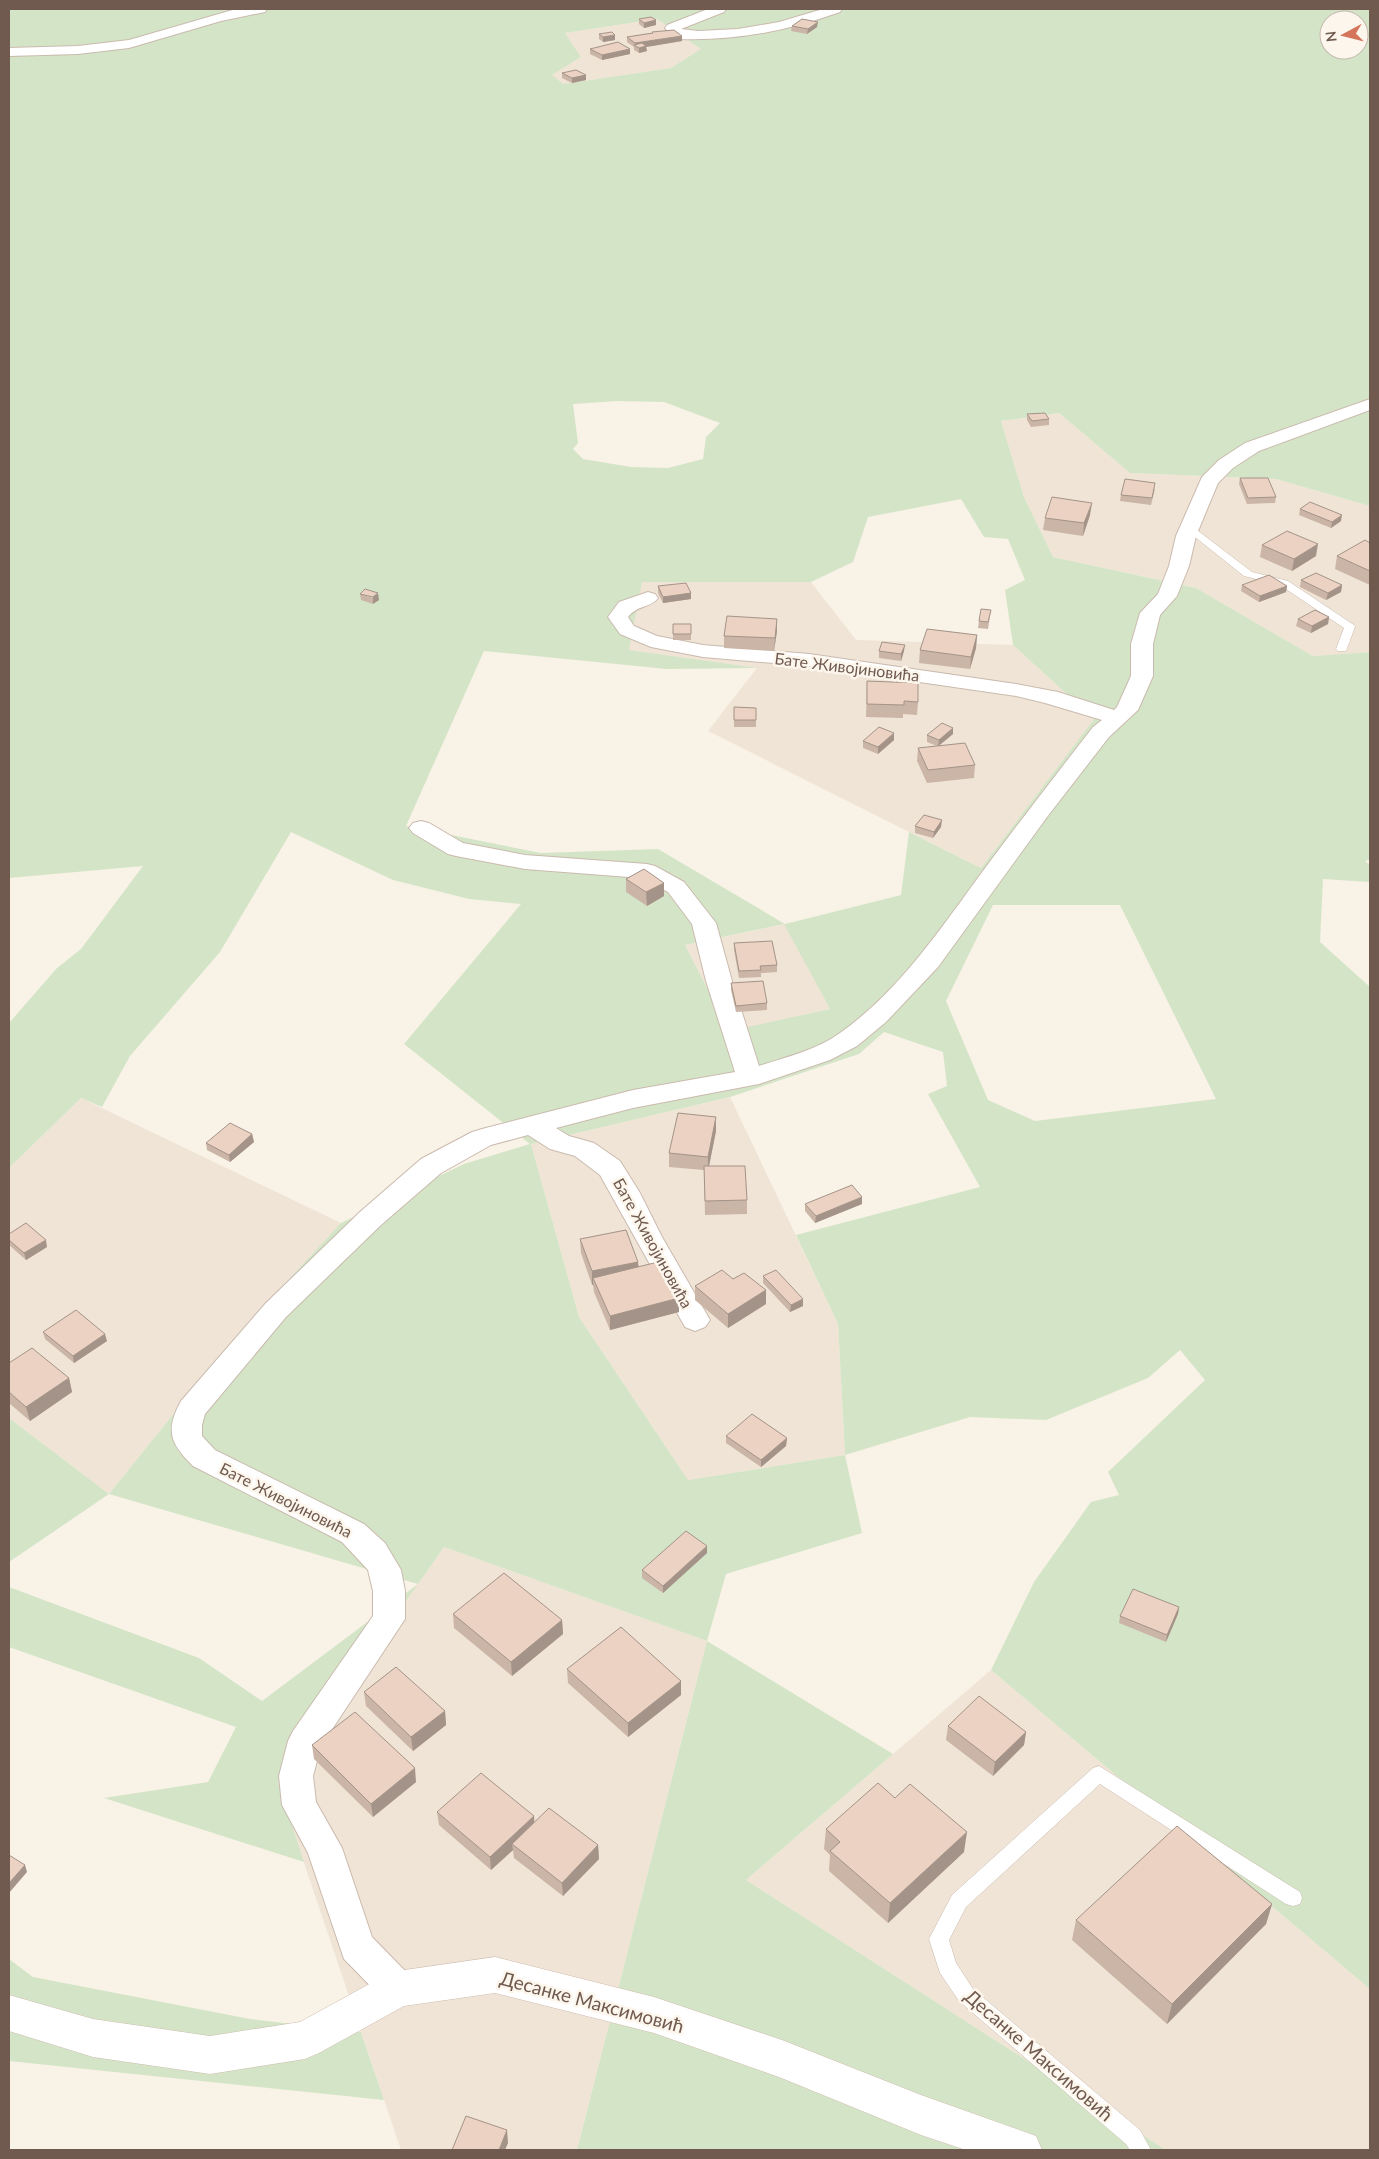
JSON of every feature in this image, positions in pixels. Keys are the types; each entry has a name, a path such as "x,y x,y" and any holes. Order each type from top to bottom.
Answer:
{"street":[{"path":"9,52 93,49 144,40 195,22 260,9"},
{"path":"719,9 672,28 679,35 693,36 730,33 786,23 835,9"},
{"name":"Бате Живојиновића","path":"398,1989 358,1946 324,1848 299,1805 296,1776 305,1740 388,1619 390,1596 385,1568 371,1548 353,1533 204,1458 189,1443 185,1426 192,1409 276,1310 371,1218 431,1166 482,1138 633,1100 750,1078 821,1054 848,1040 877,1016 930,962 1039,812 1100,732 1127,710 1142,676 1142,644 1150,612 1167,596 1179,566 1189,527 1209,481 1226,464 1252,446 1370,404"},
{"name":"Бате Живојиновића","path":"648,598 626,606 618,617 628,630 651,641 703,651 809,660 1016,690 1067,701 1118,718"},
{"path":"421,828 456,849 525,862 648,872 676,887 704,923 719,981 750,1078"},
{"name":"Бате Живојиновића","path":"532,1125 560,1143 584,1149 610,1168 626,1193 695,1320"},
{"name":"Десанке Максимовић","path":"9,2013 93,2038 210,2055 305,2040 398,1989 495,1975 654,2015 782,2059 921,2115 1022,2150"}],"lane":[{"path":"1189,527 1248,574 1284,583 1350,627 1342,649"},
{"name":"Десанке Максимовић","path":"1141,2150 1132,2137 966,1995 947,1967 939,1939 959,1901 1099,1774 1293,1898"}],"shaded area":[{"path":"657,19 702,49 671,68 563,84 551,75 581,57 565,33"},
{"path":"1059,413 1130,473 1276,479 1370,506 1370,652 1313,656 1196,588 1053,557 1024,497 1001,421"},
{"path":"642,582 811,582 856,640 1013,645 1094,719 981,868 708,731 757,668 628,650"},
{"path":"785,924 830,1009 729,1032 685,945"},
{"path":"730,1097 838,1324 845,1455 688,1480 579,1317 531,1144"},
{"path":"81,1098 341,1223 237,1335 109,1494 9,1418 9,1168"},
{"path":"444,1547 707,1641 577,2150 401,2150 277,1783"},
{"path":"991,1670 1370,1989 1370,2150 1166,2150 746,1880"}],"green space":[{"path":"9,9 1370,9 1370,506 1276,479 1130,473 1059,413 1001,421 1024,497 1053,557 1196,588 1313,656 1370,652 1370,859 1365,861 1370,865 1370,882 1323,879 1320,942 1370,987 1370,1989 991,1670 1034,1582 1091,1502 1119,1495 1108,1472 1205,1380 1180,1350 1148,1378 1046,1420 970,1417 845,1455 862,1533 726,1574 707,1641 444,1547 418,1584 109,1494 237,1335 341,1223 464,1164 530,1144 404,1044 521,904 469,899 393,880 291,832 220,952 130,1056 102,1107 81,1098 9,1168 9,1023 57,968 81,949 143,866 9,878","holes":["657,19 701,49 671,68 563,84 552,75 581,57 565,33","617,401 664,402 720,423 706,437 703,459 668,468 631,467 583,459 573,449 578,443 573,404","961,499 984,537 1008,539 1025,580 1005,590 1013,645 1094,719 981,868 909,832 901,895 785,924 658,849 541,853 406,826 484,651 667,669 758,668 629,650 642,582 811,582 853,562 868,517","993,905 1120,905 1216,1099 1035,1121 988,1100 946,1001","784,924 830,1009 729,1031 685,945","884,1032 943,1052 947,1086 928,1094 980,1187 796,1235 838,1324 845,1455 688,1480 579,1317 531,1144 730,1097 859,1054"]},
{"path":"9,1418 109,1494 9,1562"},
{"path":"418,1584 278,1783 304,1862 104,1798 208,1782 236,1727 9,1647 9,1587 199,1658 262,1701"},
{"path":"707,1641 893,1754 746,1880 1166,2150 577,2150"},
{"path":"9,1959 33,1977 250,2019 361,2032 384,2100 9,2061"}],"building":[{"path":"651,17 656,20 644,23 639,19"},
{"path":"802,19 818,22 808,29 792,26"},
{"path":"674,30 682,36 635,43 627,37 652,32"},
{"path":"612,32 615,35 603,37 599,34"},
{"path":"618,42 630,49 602,55 590,49"},
{"path":"642,43 646,46 639,48 634,45"},
{"path":"576,70 586,75 572,78 562,73"},
{"path":"1045,413 1049,419 1032,421 1027,414"},
{"path":"1240,478 1268,478 1276,497 1248,498"},
{"path":"1125,479 1155,483 1152,498 1121,495"},
{"path":"1052,497 1092,503 1084,523 1045,518"},
{"path":"1310,502 1342,515 1332,522 1300,509"},
{"path":"1287,531 1318,544 1294,559 1262,545"},
{"path":"1365,540 1370,543 1370,571 1337,556"},
{"path":"1316,573 1342,585 1328,593 1301,580"},
{"path":"1269,575 1287,586 1260,596 1242,585"},
{"path":"686,583 691,593 663,597 658,586"},
{"path":"365,589 378,593 373,597 360,594"},
{"path":"981,609 991,610 988,622 979,621"},
{"path":"1315,610 1329,617 1312,626 1298,619"},
{"path":"727,616 777,619 775,638 724,636"},
{"path":"673,624 691,624 691,634 673,634"},
{"path":"927,629 977,635 971,657 920,650"},
{"path":"882,642 905,645 901,654 879,651"},
{"path":"867,681 918,683 918,702 904,701 904,705 867,704"},
{"path":"734,707 756,708 756,720 734,720"},
{"path":"942,723 953,728 939,740 927,735"},
{"path":"879,727 894,733 878,747 863,741"},
{"path":"965,743 975,765 928,770 918,748"},
{"path":"924,815 942,820 934,832 915,826"},
{"path":"644,869 664,883 646,892 626,879"},
{"path":"772,941 777,965 760,966 761,970 739,971 734,943"},
{"path":"763,981 767,1003 736,1006 731,983"},
{"path":"678,1113 716,1117 708,1157 669,1153"},
{"path":"230,1123 252,1134 229,1155 206,1143"},
{"path":"704,1166 745,1166 747,1200 705,1201"},
{"path":"852,1185 862,1197 816,1216 805,1204"},
{"path":"26,1223 46,1240 24,1253 9,1240 9,1234"},
{"path":"626,1230 638,1262 592,1271 580,1239"},
{"path":"662,1261 679,1298 610,1316 593,1278"},
{"path":"722,1270 733,1279 744,1273 766,1290 728,1314 695,1286"},
{"path":"776,1270 803,1299 791,1305 763,1276"},
{"path":"76,1310 105,1334 73,1356 43,1332"},
{"path":"32,1348 69,1378 26,1407 9,1392 9,1363"},
{"path":"752,1414 787,1438 761,1460 726,1436"},
{"path":"686,1531 707,1546 663,1586 642,1570"},
{"path":"504,1573 562,1620 511,1662 453,1614"},
{"path":"1133,1589 1179,1607 1167,1635 1120,1616"},
{"path":"621,1627 681,1681 628,1723 567,1669"},
{"path":"396,1667 445,1711 411,1737 364,1692"},
{"path":"979,1696 1026,1732 995,1762 948,1726"},
{"path":"355,1712 415,1768 371,1804 312,1745"},
{"path":"481,1773 534,1816 490,1857 437,1812"},
{"path":"878,1783 895,1798 910,1784 967,1832 890,1903 830,1851 840,1842 826,1829"},
{"path":"549,1808 598,1845 562,1883 512,1844"},
{"path":"1177,1826 1272,1904 1172,2004 1076,1920"},
{"path":"9,1855 25,1865 9,1883"},
{"path":"466,2116 507,2130 499,2150 452,2150"}]}
